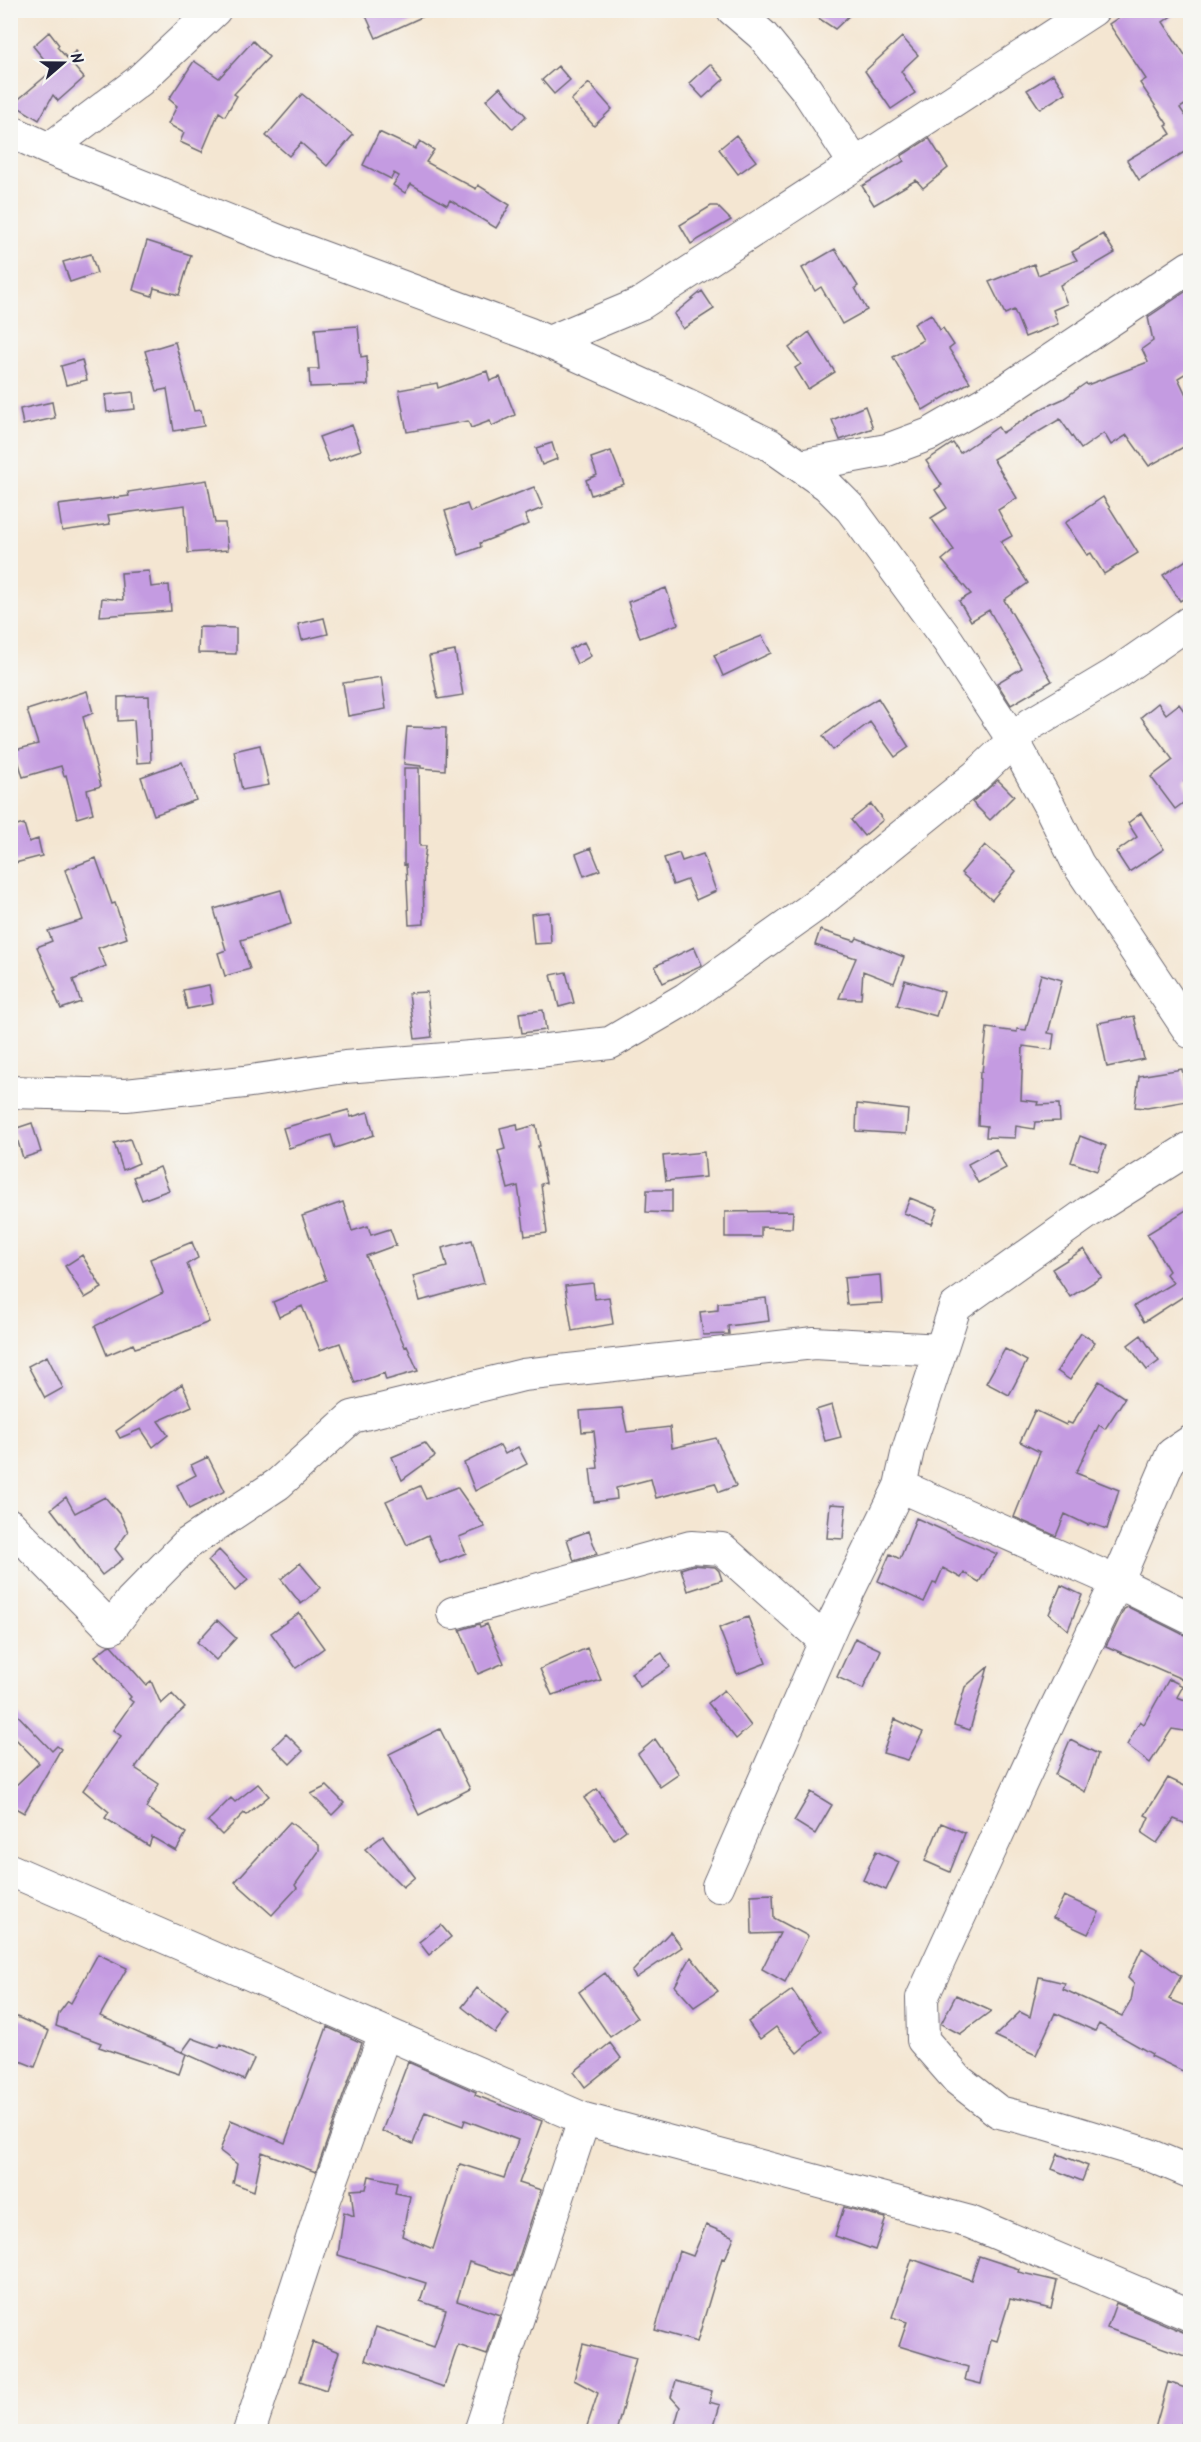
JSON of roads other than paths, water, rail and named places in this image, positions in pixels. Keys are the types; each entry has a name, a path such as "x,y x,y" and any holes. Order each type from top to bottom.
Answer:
{"street":[{"path":"49,149 139,81 215,10"},
{"path":"733,10 762,35 806,88 855,164"},
{"path":"549,342 642,303 1093,10"},
{"path":"10,131 49,149 284,243 549,342 770,446 827,485 851,509 948,641 1013,740 1078,864 1191,1032"},
{"path":"800,466 887,450 930,434 1003,392 1191,267"},
{"path":"10,1092 126,1095 244,1082 345,1067 520,1053 610,1043 685,999 815,906 976,776 1031,724 1115,674 1191,622"},
{"path":"718,1886 825,1641 900,1486 908,1450 955,1307 1090,1211 1191,1148"},
{"path":"10,1525 111,1628 131,1601 188,1544 278,1484 352,1417 534,1374 814,1343 941,1350"},
{"path":"1191,1442 1172,1454 1117,1582 1051,1718 922,1998 923,2040 958,2080 999,2112 1048,2124 1136,2151 1191,2172"},
{"path":"900,1486 1117,1582 1191,1618"},
{"path":"453,1613 691,1547 722,1549 825,1641"},
{"path":"10,1870 584,2120 970,2222 1191,2314"},
{"path":"249,2432 325,2199 386,2033"},
{"path":"480,2432 584,2120"}]}
